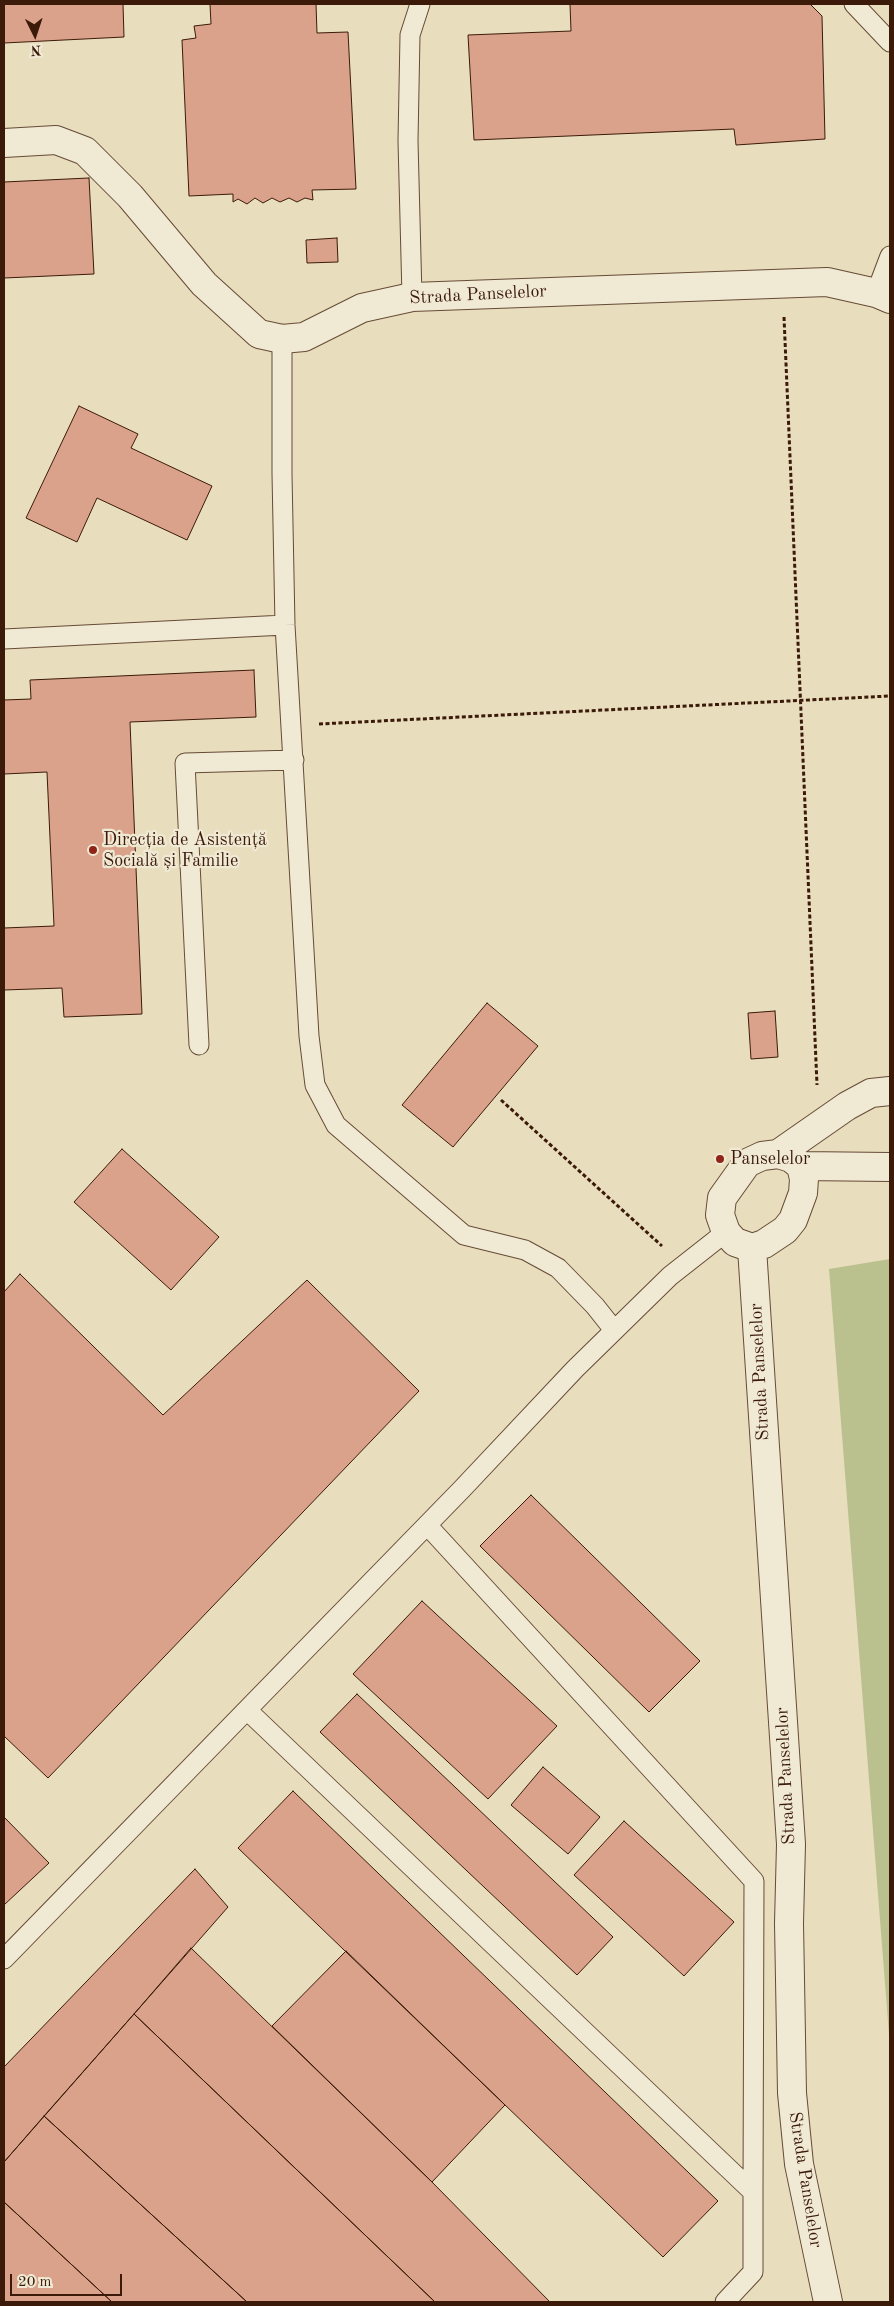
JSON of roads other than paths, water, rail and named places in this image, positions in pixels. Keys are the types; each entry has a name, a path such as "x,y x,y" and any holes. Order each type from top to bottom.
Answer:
{"street":[{"name":"Strada Panselelor","path":"4,142 56,140 85,151 130,196 204,284 259,334 282,338 304,337 362,308 412,297 827,282 883,296"},
{"path":"789,1160 819,1125 847,1106 871,1094 890,1091"},
{"path":"789,1160 804,1179 803,1193 793,1220 772,1240 752,1248 735,1242 726,1232 720,1215 722,1198 747,1163 762,1156 789,1160 890,1167"},
{"name":"Strada Panselelor","path":"752,1248 791,1844 789,1923 792,2093 799,2164 828,2302"}],"lane":[{"path":"412,297 408,141 410,35 420,4"},
{"path":"854,4 890,42"},
{"path":"883,296 890,256"},
{"path":"282,338 285,625 309,1036 315,1085 336,1125 464,1235 525,1250 558,1268 595,1306 614,1330"},
{"path":"4,639 285,625"},
{"path":"199,1045 186,763 294,760"},
{"path":"5,1956 427,1526 614,1330 683,1265 726,1232"},
{"path":"427,1526 754,1881 753,2272 726,2302"},
{"path":"247,1710 752,2192"}],"place":[{"name":"Direcția de Asistență Socială și Familie","path":"93,850"},
{"name":"Panselelor","path":"720,1159"}]}
